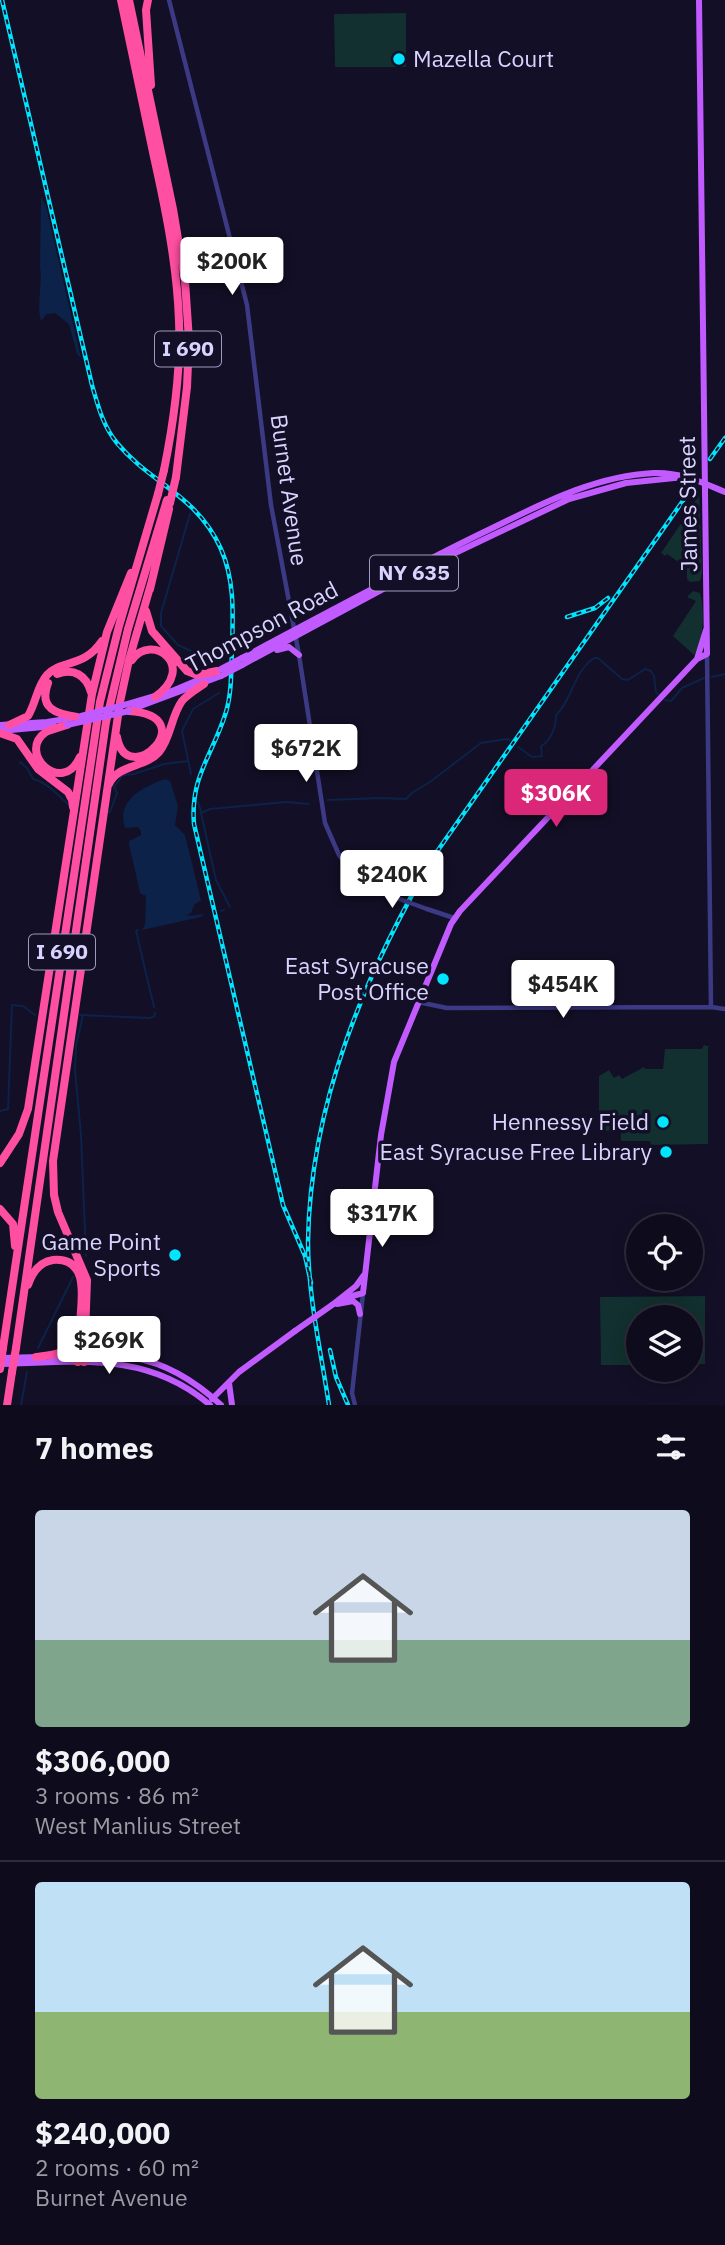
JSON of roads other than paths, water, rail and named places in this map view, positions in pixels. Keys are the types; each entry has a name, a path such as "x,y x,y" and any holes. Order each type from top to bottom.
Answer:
{"highway":[{"name":"I 690","path":"0,1367 100,702 109,661 164,470 178,378 179,323 169,227 121,0"},
{"name":"I 690","path":"7,1405 110,703 128,629 168,502 181,445 187,387 188,320 180,248 129,0"},
{"path":"148,0 148,52 156,130"},
{"path":"168,502 146,613 152,631 187,671 197,675 220,672"},
{"path":"0,1163 15,1142 28,1109 92,694 107,632 138,559"},
{"path":"81,1359 87,1280 61,1221 54,1195 52,1171 116,728 125,679 151,584"},
{"path":"4,725 28,716 43,681 51,672 86,659 94,653 107,632"},
{"path":"125,679 131,661 140,652 150,649 161,652 172,664 173,677 168,687 155,697"},
{"path":"79,717 59,714 52,710 45,697 49,680 64,671 77,673 88,682 92,694"},
{"path":"105,797 110,780 116,773 154,757 160,750 181,703 204,684"},
{"path":"116,728 119,746 132,756 145,755 158,745 161,733 157,721 144,712 128,707"},
{"path":"67,724 48,731 39,740 36,752 42,766 58,774 69,771 80,759 84,744"},
{"path":"0,732 17,739 38,769 68,792 72,800 72,824"},
{"path":"57,1065 92,895"},
{"path":"53,1015 59,910"},
{"path":"0,1209 10,1219 15,1232 15,1269"},
{"path":"23,1301 34,1271 51,1261 63,1261 74,1268 81,1278 83,1326 87,1340 95,1350 137,1358"},
{"path":"36,1357 59,1354 68,1349 83,1326"}],"main road":[{"name":"James Street","path":"699,0 707,654"},
{"name":"Thompson Road","path":"4,725 47,722 128,707 220,672 410,575 569,499 626,483 684,477 725,492"},
{"path":"697,659 706,630"},
{"name":"Thompson Road","path":"242,662 262,655 294,634"},
{"path":"262,655 289,647 299,655"},
{"path":"363,1293 381,1135 394,1062 454,918 697,659 707,654"},
{"name":"Thompson Road","path":"0,732 67,724 204,684 220,672"},
{"path":"332,1306 360,1282 365,1273"},
{"path":"347,1292 357,1290 363,1293"},
{"path":"210,1402 249,1364 295,1331 343,1298 363,1293"},
{"path":"332,1306 353,1301 358,1305 360,1314"},
{"path":"0,1358 137,1358 183,1375 210,1402"},
{"path":"0,1367 81,1359 123,1364 157,1372 210,1402 221,1405"},
{"path":"229,1382 232,1405"}],"street":[{"name":"Burnet Avenue","path":"169,0 247,305 271,505 326,823 340,855 350,869 369,885 391,896 454,918"},
{"name":"James Street","path":"707,654 711,1007"},
{"path":"418,1002 447,1008 725,1009"},
{"path":"355,1405 352,1396 363,1293"}],"water":[{"path":"41,197 46,206 81,358 77,354 69,324 55,313 47,314 41,321"},
{"path":"165,779 170,781 178,806 175,825 185,835 201,900 186,916 204,914 201,917 142,930 145,925 146,896 140,893 129,844 129,841 141,835 141,831 138,827 125,828 124,810 133,796"}],"waterway":[{"path":"190,514 161,613 161,626 178,645 204,657 205,662"},
{"path":"518,747 532,757 542,756 541,746 548,741 552,733 556,715 562,709 577,678 594,658 598,658 622,679 628,680 645,669 651,671 658,694"},
{"path":"712,677 725,674"},
{"path":"665,700 671,701 682,688 704,678"},
{"path":"191,774 182,731 193,709 219,693"},
{"path":"328,800 406,799 481,743 510,740"},
{"path":"108,812 117,793 114,787 123,775 164,764 188,761"},
{"path":"20,762 33,779 49,787 70,806"},
{"path":"198,802 201,811"},
{"path":"230,907 216,880 201,813 210,809 286,802 309,804"},
{"path":"138,930 136,931 154,1007"},
{"path":"0,1111 8,1109 12,1005 23,1006 35,1015"},
{"path":"80,1015 149,1018 154,1017 155,1013"},
{"path":"83,1015 76,1046 75,1070 81,1135 86,1256"},
{"path":"38,1348 73,1277"},
{"path":"21,1405 27,1372"}],"railway":[{"path":"2,0 92,385 102,416 112,436 130,457 199,515 221,549 229,573 233,611 229,697 221,727 195,792 194,824 283,1205 305,1256 311,1283"},
{"path":"710,459 725,438"},
{"path":"329,1405 310,1283 308,1242 311,1190 331,1089 365,991 410,898 436,853 694,485"},
{"path":"567,617 595,608 608,598"},
{"path":"330,1350 336,1377 348,1405"}],"place":[{"name":"Mazella Court","path":"399,59"},
{"name":"East Syracuse Post Office","path":"443,979"},
{"name":"Hennessy Field","path":"663,1122"},
{"name":"East Syracuse Free Library","path":"666,1152"},
{"name":"Game Point Sports","path":"175,1255"}]}
